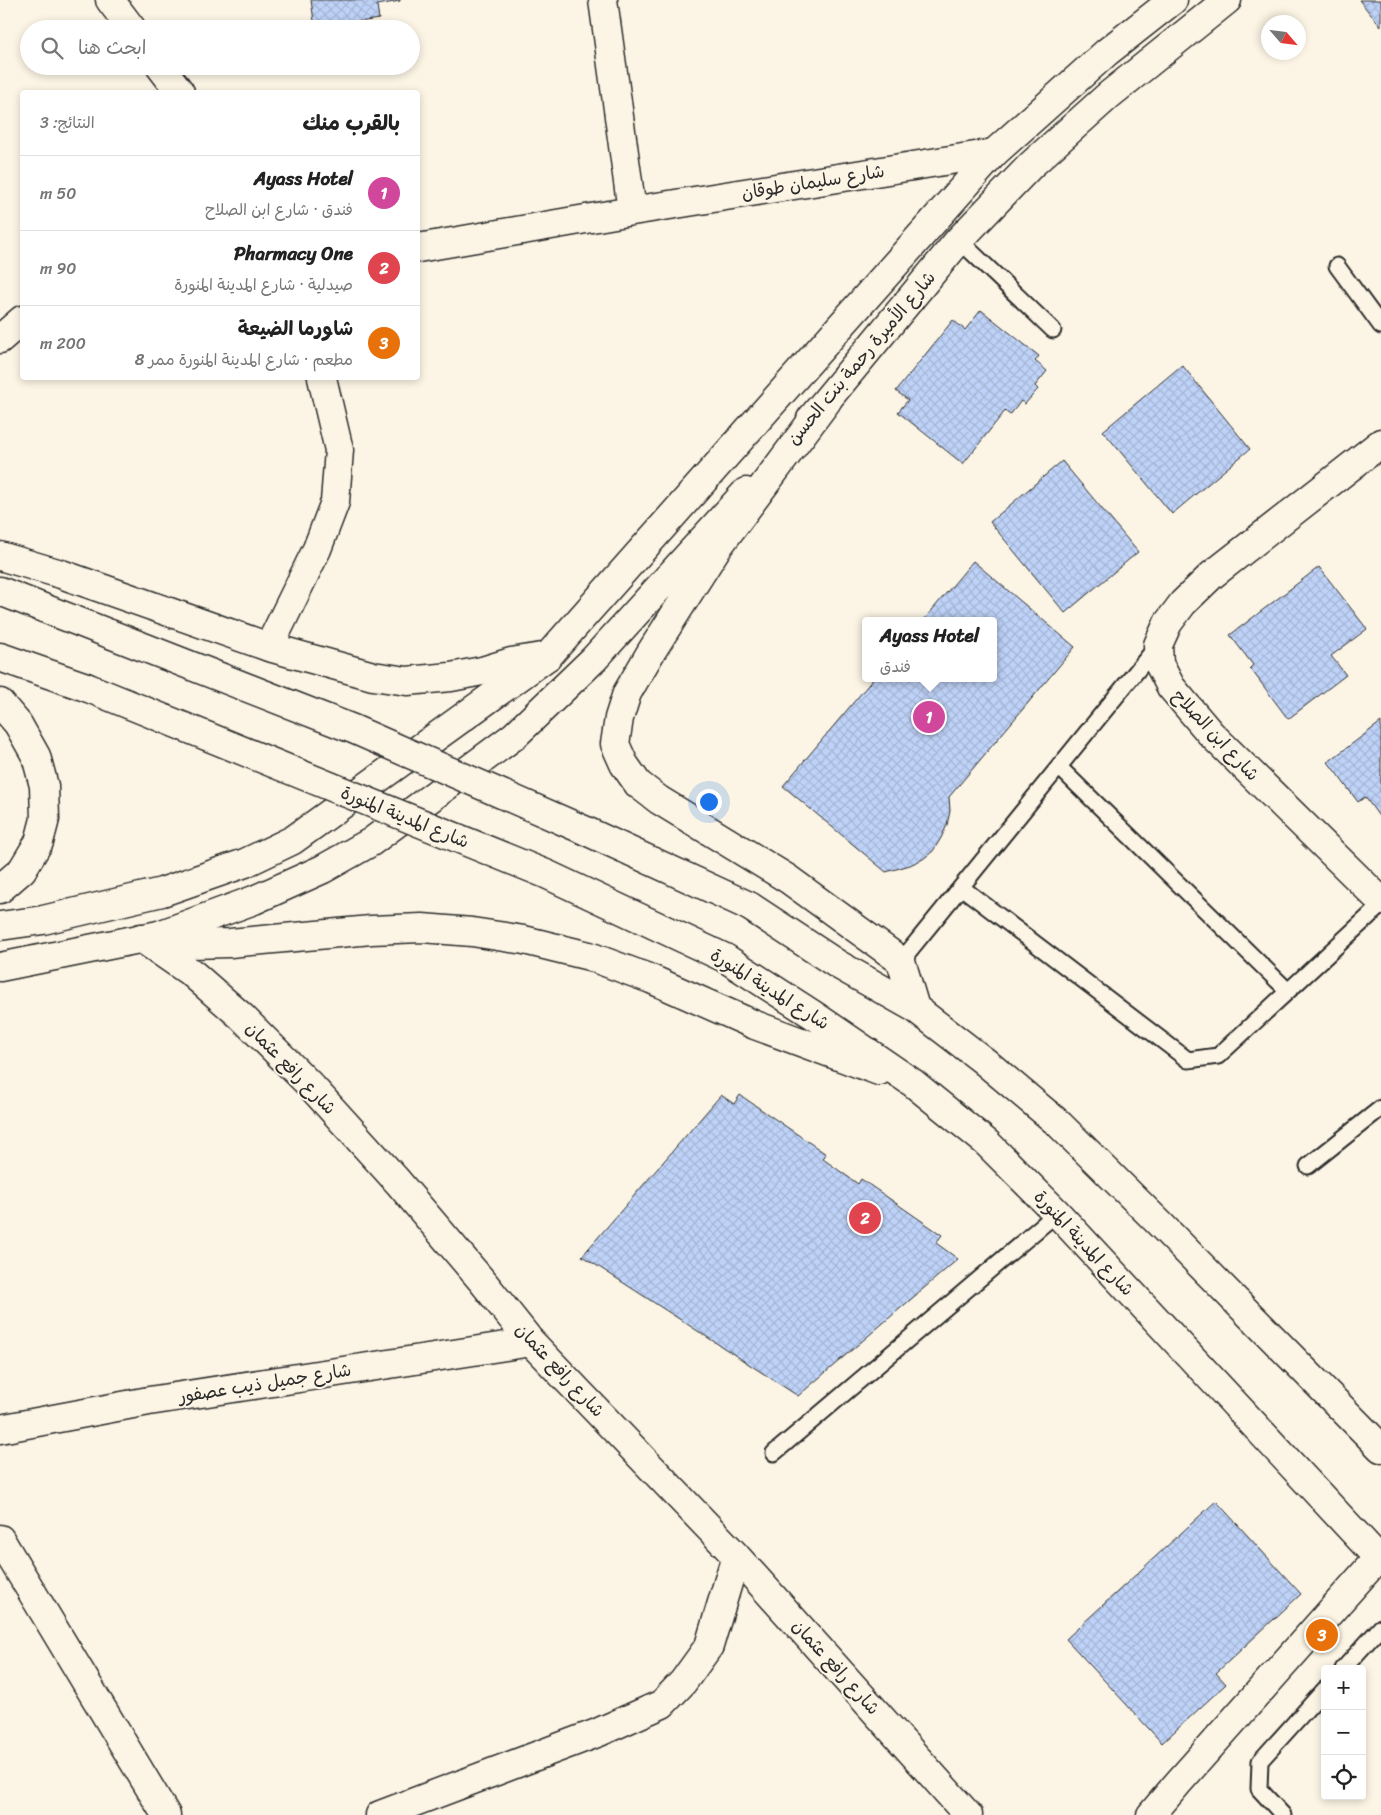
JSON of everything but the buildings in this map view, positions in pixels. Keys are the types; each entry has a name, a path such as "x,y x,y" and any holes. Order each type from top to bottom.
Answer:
{"street":[{"path":"110,0 125,20"},
{"path":"604,0 632,211"},
{"name":"شارع الأميرة رحمة بنت الحسن","path":"0,926 43,920 162,892 245,863 293,840 548,656 994,153 1107,52 1173,0"},
{"name":"شارع الأميرة رحمة بنت الحسن","path":"0,967 150,936 254,900 324,869 371,842 514,736 594,659 828,401 959,240 1031,165 1109,95 1227,0"},
{"path":"167,75 178,90"},
{"name":"شارع سليمان طوقان","path":"420,248 632,211 994,153"},
{"path":"0,339 20,322"},
{"path":"269,647 317,549 335,502 339,450 322,380"},
{"path":"828,401 717,548 651,652 627,693 619,718 615,744 624,764 638,784 659,800 788,879 901,961 915,1008"},
{"path":"1158,645 1168,624 1183,603 1212,575 1381,443"},
{"path":"0,556 61,574 269,647 373,676 407,681 451,677 482,671 511,662 548,656"},
{"path":"0,591 354,729 584,830 749,906 837,964 915,1008 984,1061 1058,1123 1381,1448"},
{"name":"شارع ابن الصلاح","path":"1158,645 1159,664 1171,686 1211,734 1381,903"},
{"name":"شارع المدينة المنورة","path":"0,657 86,688 546,874 725,958 815,1016 913,1083 987,1143 1057,1213 1380,1559"},
{"path":"0,703 18,724 36,756 44,786 45,819 39,842 22,870 0,889"},
{"path":"150,936 190,944 230,943 371,930 422,928 472,932 524,940 588,956 651,979 755,1025 913,1083"},
{"name":"شارع رافع عثمان","path":"150,936 242,1017 310,1085 404,1189 532,1342 736,1556 968,1815"},
{"name":"شارع جميل ذيب عصفور","path":"0,1429 149,1401 532,1342"},
{"path":"0,1539 166,1815"},
{"path":"380,1815 597,1733 662,1704 683,1682 709,1646 736,1556"},
{"path":"1151,1815 1380,1559"}],"lane":[{"path":"959,240 1052,330"},
{"path":"1337,266 1381,326"},
{"path":"901,961 1158,645"},
{"path":"1059,767 1288,991"},
{"path":"961,887 1188,1060 1218,1056 1381,903"},
{"path":"1308,1166 1381,1108"},
{"path":"774,1453 1057,1213"},
{"path":"1348,1665 1379,1634"},
{"path":"1283,1815 1258,1789 1260,1761 1321,1694"}],"place":[{"name":"Ayass Hotel","path":"929,717"},
{"name":"Pharmacy One","path":"865,1218"},
{"name":"شاورما الضيعة","path":"1322,1635"}]}
